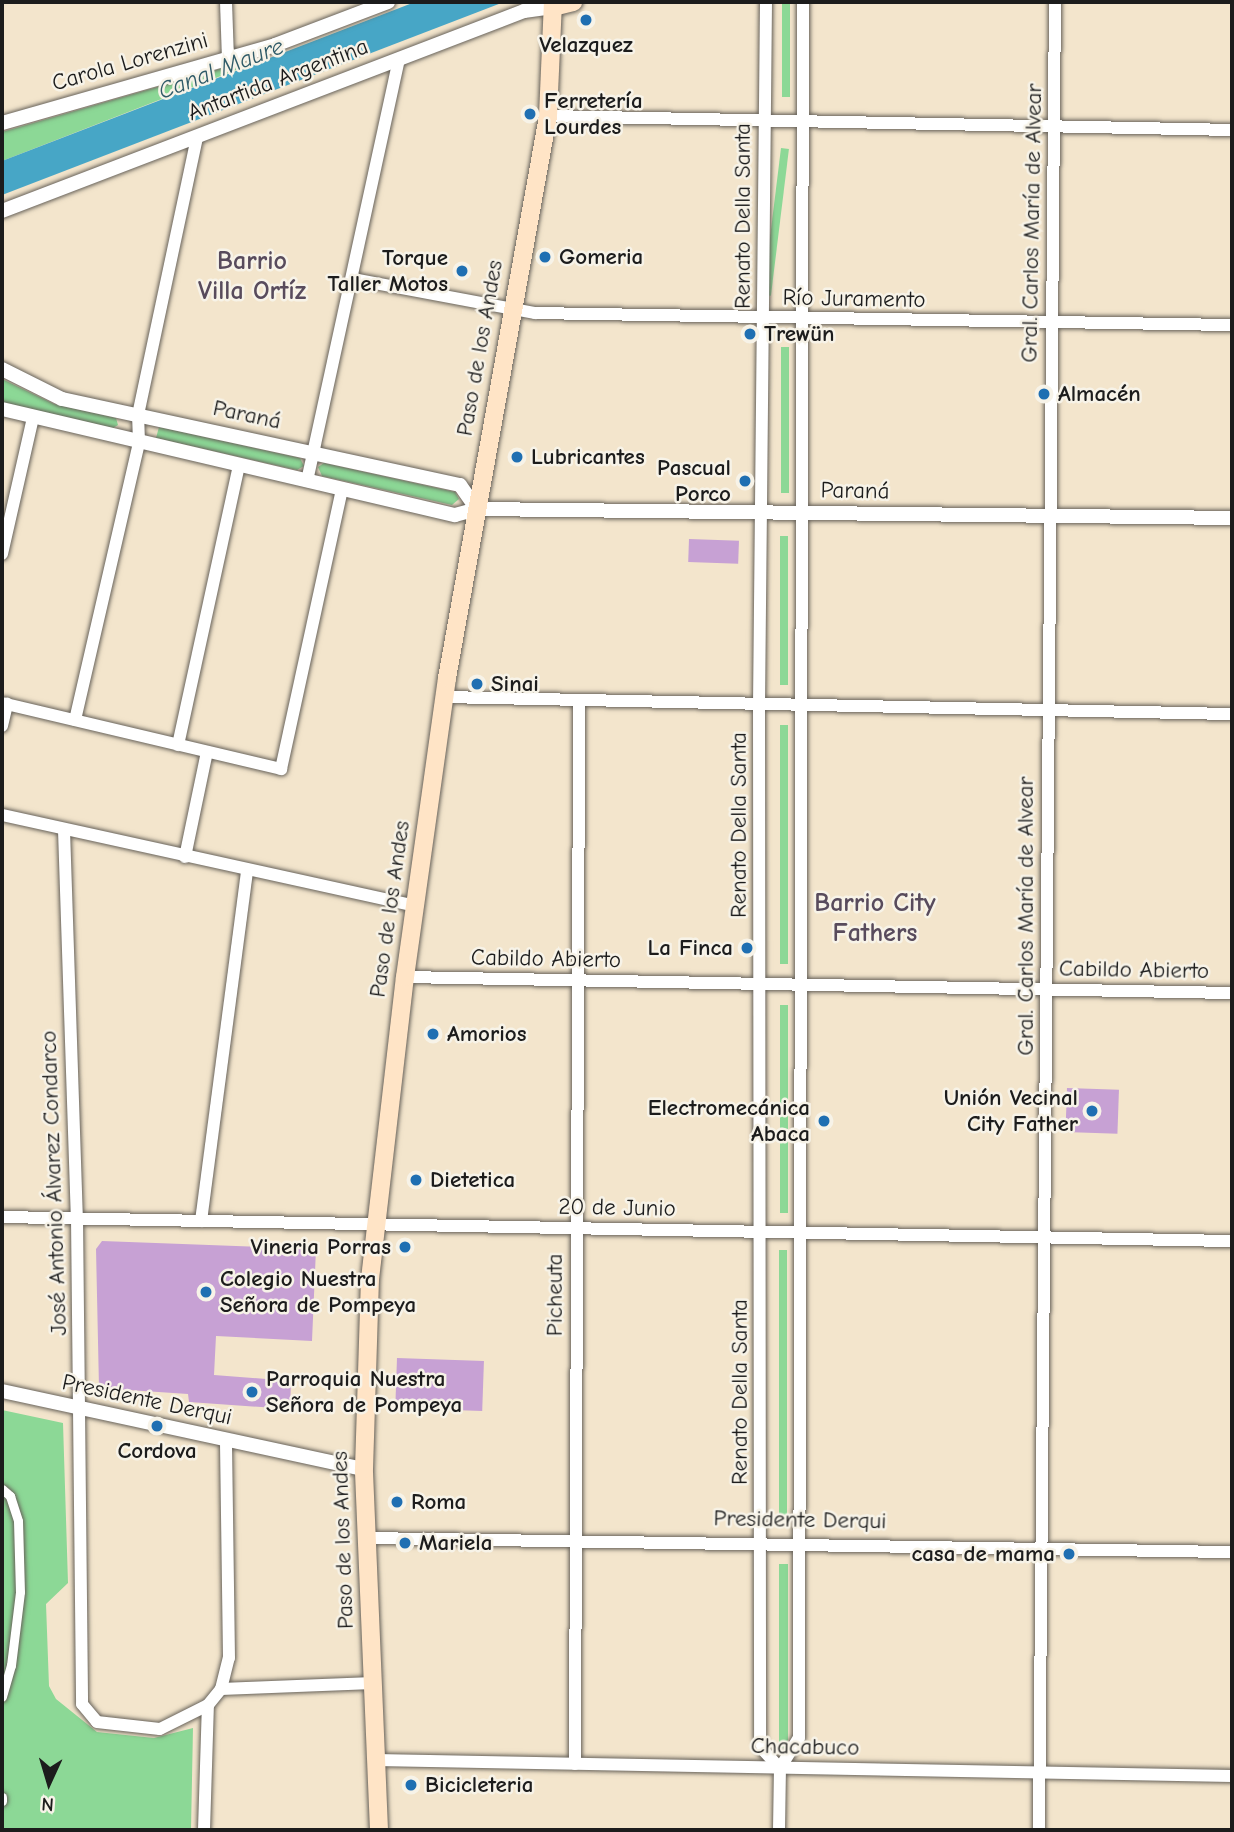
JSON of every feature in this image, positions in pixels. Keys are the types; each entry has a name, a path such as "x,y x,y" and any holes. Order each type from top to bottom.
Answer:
{"main road":[{"name":"Antartida Argentina","path":"553,4 573,2"},
{"name":"Paso de los Andes","path":"379,1830 364,1469 366,1332 376,1224 405,977 444,697 510,310 548,116 553,4"}],"street":[{"path":"226,2 228,58"},
{"name":"Carola Lorenzini","path":"2,123 228,58 352,9 388,2"},
{"name":"Renato Della Santa","path":"766,2 759,704 760,1738 763,1750 780,1768"},
{"path":"779,1830 780,1768 799,1738 798,513 803,2"},
{"name":"Gral. Carlos María de Alvear","path":"1039,1830 1055,2"},
{"name":"Antartida Argentina","path":"2,211 524,11 553,4"},
{"path":"307,481 400,59"},
{"path":"548,116 1232,130"},
{"path":"75,720 139,442 138,415 197,138"},
{"name":"Río Juramento","path":"353,279 510,310 800,320 1232,325"},
{"name":"Paraná","path":"2,369 57,397 460,485 478,509"},
{"name":"Paraná","path":"2,409 455,515 478,509 1232,518"},
{"path":"2,554 33,417"},
{"path":"178,745 239,465"},
{"path":"2,726 4,704 281,769 342,489"},
{"path":"444,697 1232,714"},
{"name":"Picheuta","path":"575,1764 579,700"},
{"path":"185,857 207,752"},
{"path":"2,816 415,906"},
{"name":"José Antonio Álvarez Condarco","path":"64,830 77,1218 82,1704 97,1722 146,1730 171,1726 208,1705"},
{"path":"201,1221 247,871"},
{"name":"Cabildo Abierto","path":"405,977 1232,993"},
{"name":"20 de Junio","path":"2,1217 1232,1241"},
{"name":"Presidente Derqui","path":"2,1391 364,1469"},
{"path":"204,1830 208,1705 221,1689 229,1658 226,1440"},
{"path":"2,1489 10,1496 18,1521 20,1556 18,1622 2,1697"},
{"name":"Presidente Derqui","path":"366,1538 799,1542 1232,1552"},
{"path":"221,1689 373,1683"},
{"name":"Chacabuco","path":"376,1760 1232,1776"}],"green space":[{"path":"782,2 790,2 790,97 782,97"},
{"path":"230,66 244,67 2,161 2,132"},
{"path":"781,148 789,149 771,296 763,295"},
{"path":"781,347 789,347 789,493 781,493"},
{"path":"2,379 54,404 116,418 118,425 113,428 2,403"},
{"path":"159,427 300,458 304,466 297,470 156,438"},
{"path":"324,463 455,492 459,499 452,505 322,476 318,467"},
{"path":"780,536 788,536 788,685 780,685"},
{"path":"780,725 788,725 788,964 780,964"},
{"path":"780,1005 788,1005 788,1213 780,1213"},
{"path":"779,1250 787,1250 787,1522 779,1522"},
{"path":"2,1410 63,1423 68,1583 46,1604 49,1686 56,1699 97,1732 154,1738 193,1728 191,1830 2,1830"},
{"path":"779,1564 788,1564 788,1748 779,1748"}],"water":[{"path":"415,2 504,2 2,195 2,161"}],"building":[{"path":"689,539 739,541 738,564 688,562"},
{"name":"Unión Vecinal City Father","path":"1067,1088 1119,1090 1117,1134 1065,1132"},
{"name":"Colegio Nuestra Señora de Pompeya","path":"102,1241 316,1249 312,1341 216,1336 214,1375 291,1381 290,1409 189,1402 188,1394 99,1388 96,1249"},
{"path":"397,1358 484,1361 482,1411 395,1408"}],"place":[{"name":"Velazquez","path":"586,20"},
{"name":"Ferretería Lourdes","path":"530,114"},
{"name":"Gomeria","path":"545,257"},
{"name":"Torque Taller Motos","path":"462,271"},
{"name":"Trewün","path":"750,334"},
{"name":"Almacén","path":"1044,394"},
{"name":"Lubricantes","path":"517,457"},
{"name":"Pascual Porco","path":"745,481"},
{"name":"Sinai","path":"477,684"},
{"name":"La Finca","path":"747,948"},
{"name":"Amorios","path":"433,1034"},
{"name":"Unión Vecinal City Father","path":"1092,1111"},
{"name":"Electromecánica Abaca","path":"824,1121"},
{"name":"Dietetica","path":"416,1180"},
{"name":"Vineria Porras","path":"405,1247"},
{"name":"Colegio Nuestra Señora de Pompeya","path":"206,1292"},
{"name":"Parroquia Nuestra Señora de Pompeya","path":"252,1392"},
{"name":"Cordova","path":"157,1426"},
{"name":"Roma","path":"397,1502"},
{"name":"Mariela","path":"405,1543"},
{"name":"casa de mama","path":"1069,1554"},
{"name":"Bicicleteria","path":"411,1785"}],"district":[{"name":"Barrio Villa Ortíz","path":"252,277"},
{"name":"Barrio City Fathers","path":"875,919"}],"water label":[{"name":"Canal Maure","path":"221,69"}]}
